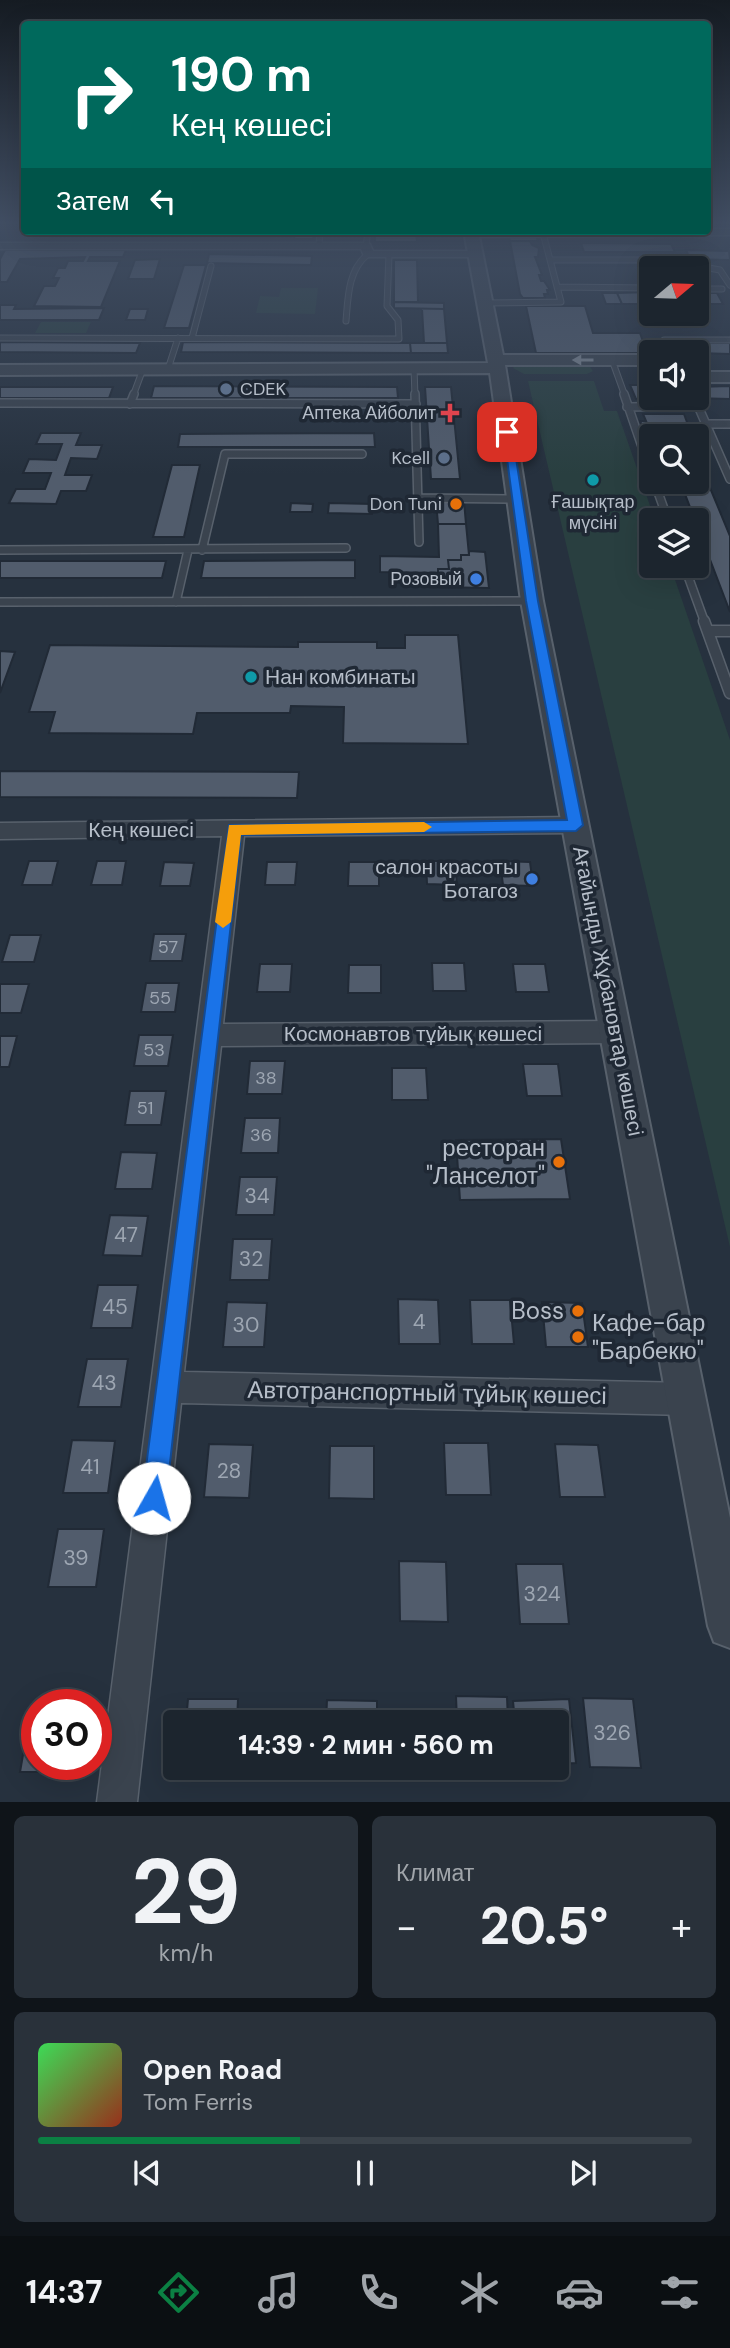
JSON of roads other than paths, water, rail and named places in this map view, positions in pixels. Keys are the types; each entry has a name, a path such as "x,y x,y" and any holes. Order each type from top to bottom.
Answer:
{"street":[{"name":"Ағайынды Жұбановтар көшесі","path":"485,306 501,370 532,601 730,1626"},
{"path":"0,370 501,370 639,360"},
{"path":"611,377 638,377"},
{"path":"709,377 730,377"},
{"name":"Кең көшесі","path":"1,832 576,825"},
{"path":"117,1802 234,829"},
{"name":"Космонавтов тұйық көшесі","path":"209,1035 616,1032"},
{"name":"Автотранспортный тұйық көшесі","path":"167,1387 687,1399"}],"lane":[{"path":"192,338 200,306"},
{"path":"345,321 347,306"},
{"path":"0,338 399,339 398,320 387,306"},
{"path":"168,369 178,338"},
{"path":"709,340 730,340"},
{"path":"612,360 611,377 627,407 639,440"},
{"path":"414,368 419,542"},
{"path":"130,404 143,369"},
{"path":"0,403 416,404"},
{"path":"627,407 698,406 706,424"},
{"path":"709,424 730,424"},
{"path":"709,431 730,479"},
{"path":"202,550 225,454 362,454"},
{"path":"419,498 517,499"},
{"path":"0,550 346,548"},
{"path":"176,602 188,550"},
{"path":"689,578 730,693"},
{"path":"0,602 532,601"},
{"path":"708,631 730,631"}],"place":[{"name":"CDEK","path":"226,389"},
{"name":"Аптека Айболит","path":"450,413"},
{"name":"Kcell","path":"444,458"},
{"name":"Ғашықтар мүсіні","path":"593,480"},
{"name":"Don Tuni","path":"456,504"},
{"name":"Розовый","path":"476,579"},
{"name":"Нан комбинаты","path":"251,677"},
{"name":"салон красоты Ботагоз","path":"532,879"},
{"name":"ресторан \"Ланселот\"","path":"559,1162"},
{"name":"Boss","path":"578,1311"},
{"name":"Кафе-бар \"Барбекю\"","path":"578,1337"}]}
